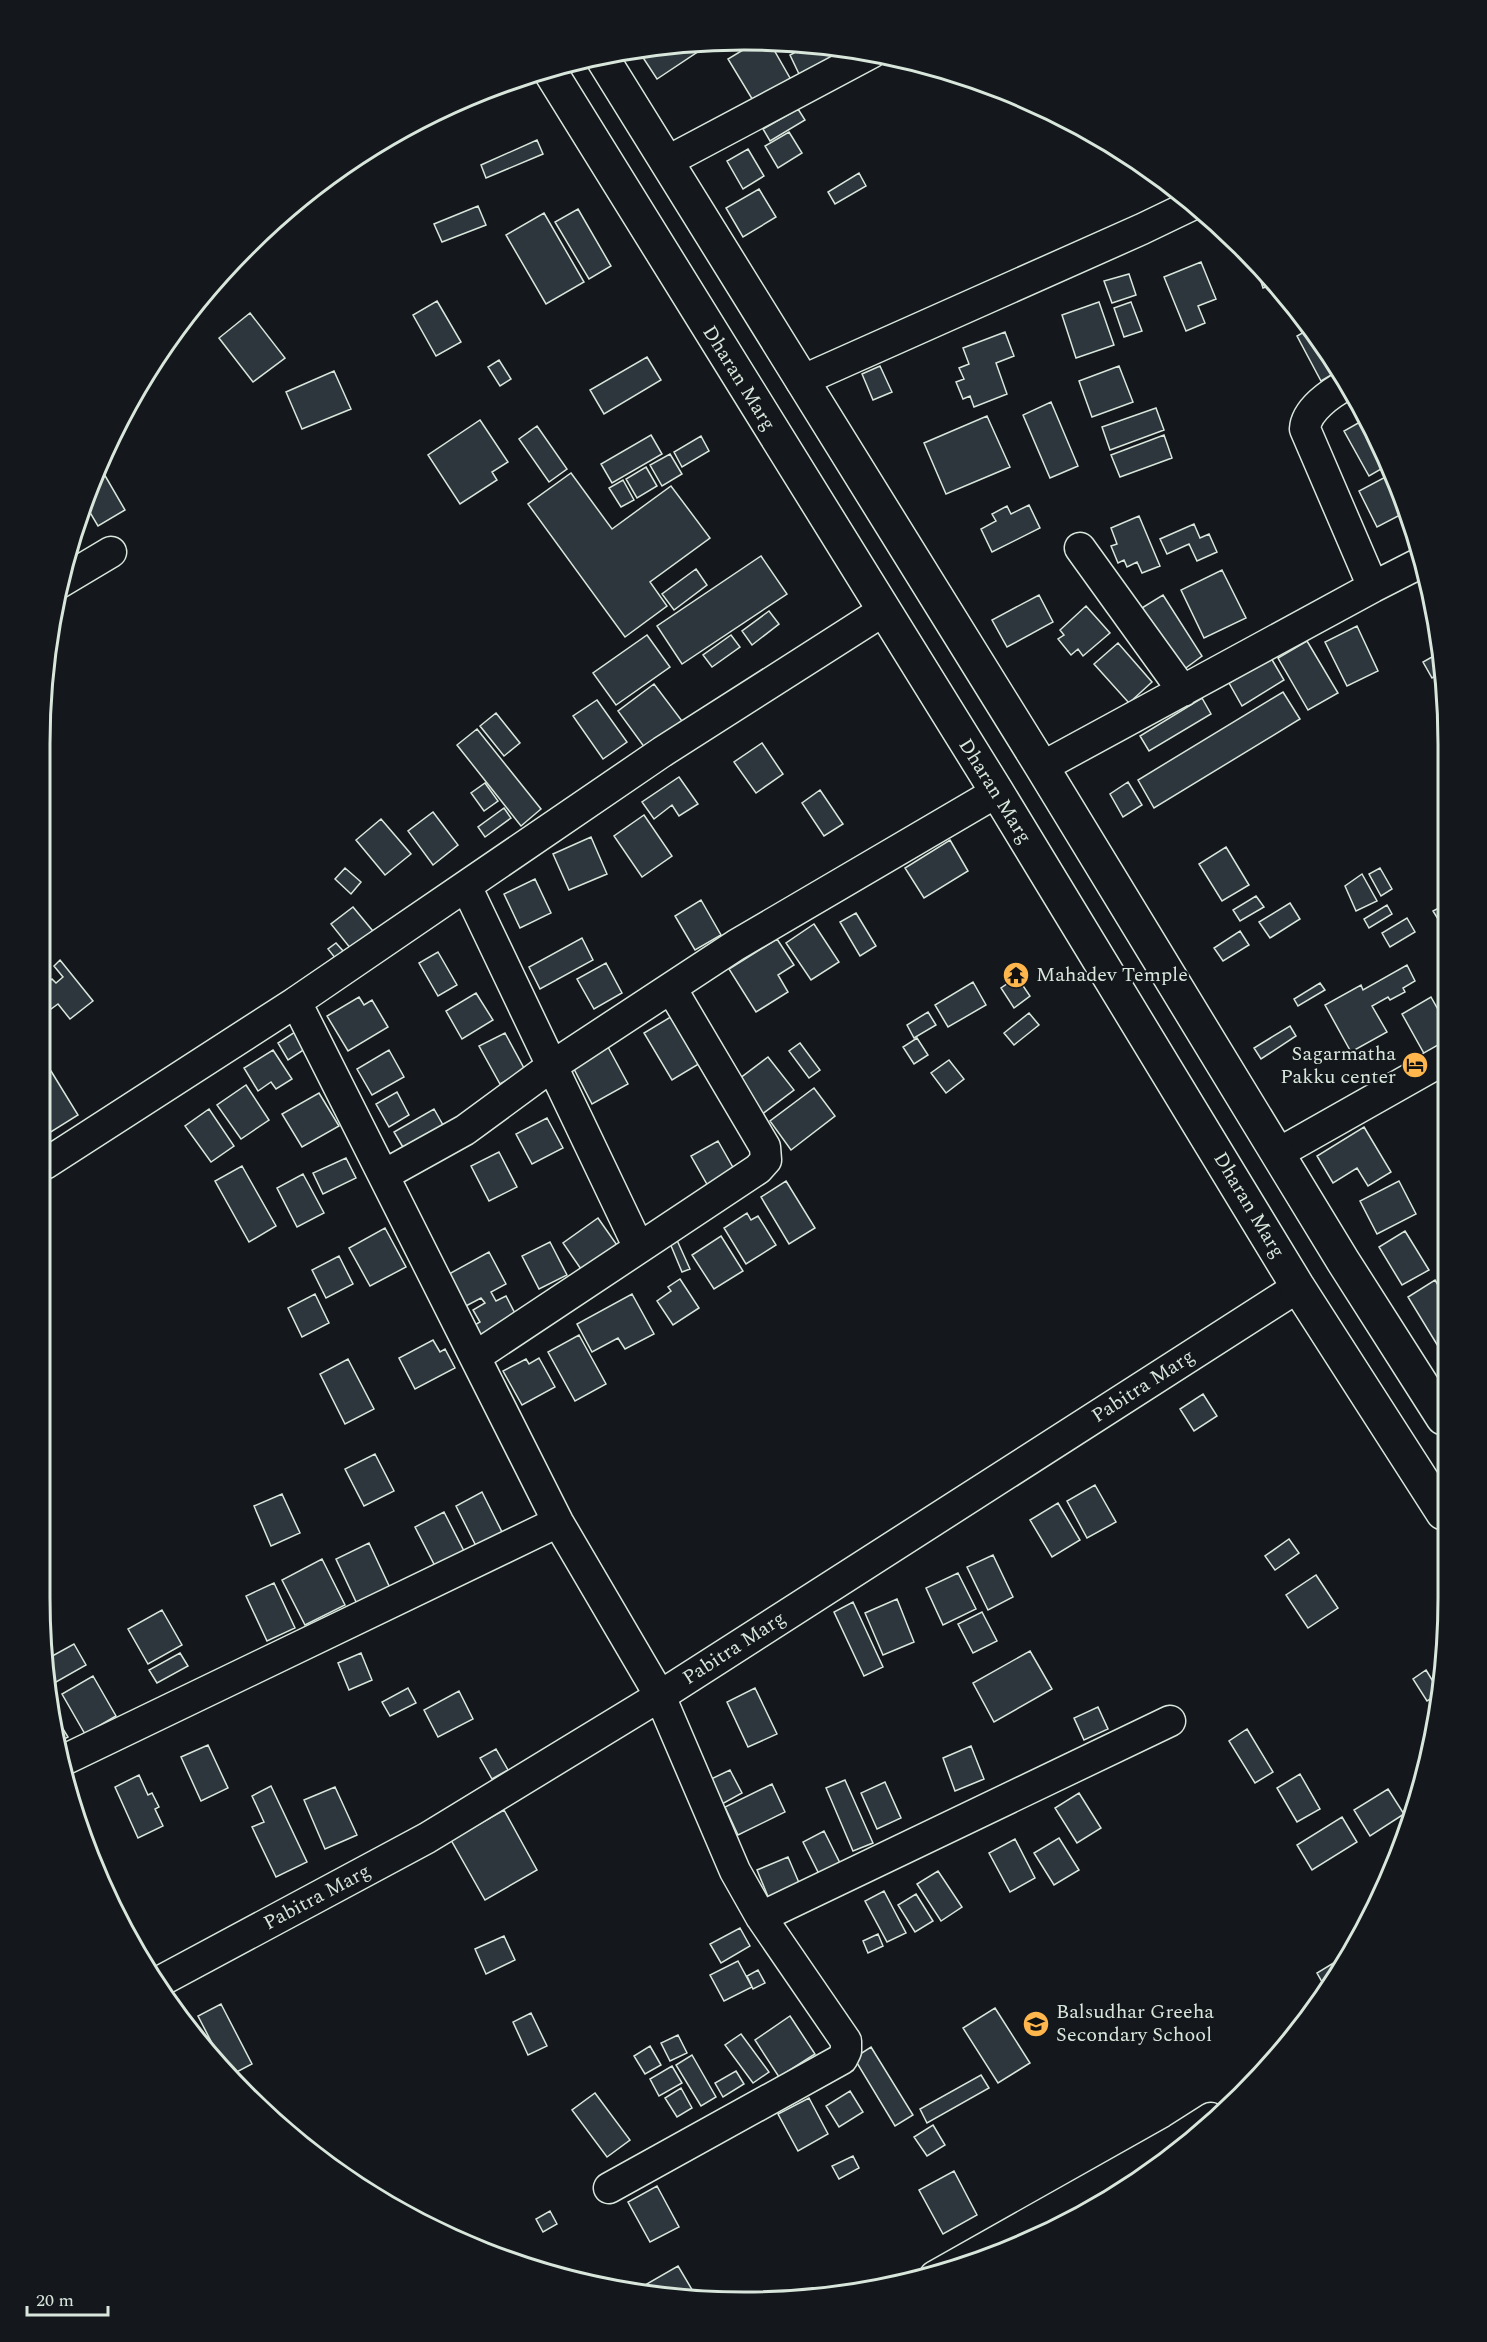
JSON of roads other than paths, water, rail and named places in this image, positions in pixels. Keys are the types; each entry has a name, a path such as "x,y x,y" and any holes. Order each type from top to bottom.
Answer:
{"main road":[{"path":"605,64 1042,767 1343,1262 1435,1386"},
{"name":"Dharan Marg","path":"553,76 997,792 1298,1287 1438,1505"}],"street":[{"path":"666,162 859,59"},
{"path":"801,381 1185,208"},
{"path":"1340,389 1316,407 1310,414 1305,429 1373,587"},
{"path":"1080,548 1184,691"},
{"path":"70,576 111,552"},
{"path":"1042,767 1414,566"},
{"path":"50,1161 296,1002 662,752 883,611"},
{"path":"384,1175 465,1130 552,1066 736,945 997,792"},
{"path":"466,886 639,1248"},
{"path":"475,1357 758,1168 766,1160 765,1147 670,988"},
{"path":"296,1002 558,1522 660,1696 735,1871 761,1917 846,2041 846,2051 842,2059 609,2188"},
{"path":"1277,1154 1438,1063"},
{"name":"Pabitra Marg","path":"163,1980 427,1838 660,1696 1298,1287"},
{"path":"68,1758 558,1522"},
{"path":"761,1917 1170,1721"},
{"path":"978,2252 1178,2139"}],"place":[{"name":"Mahadev Temple","path":"1016,975"},
{"name":"Sagarmatha Pakku center","path":"1415,1065"},
{"name":"Balsudhar Greeha Secondary School","path":"1036,2024"}]}
